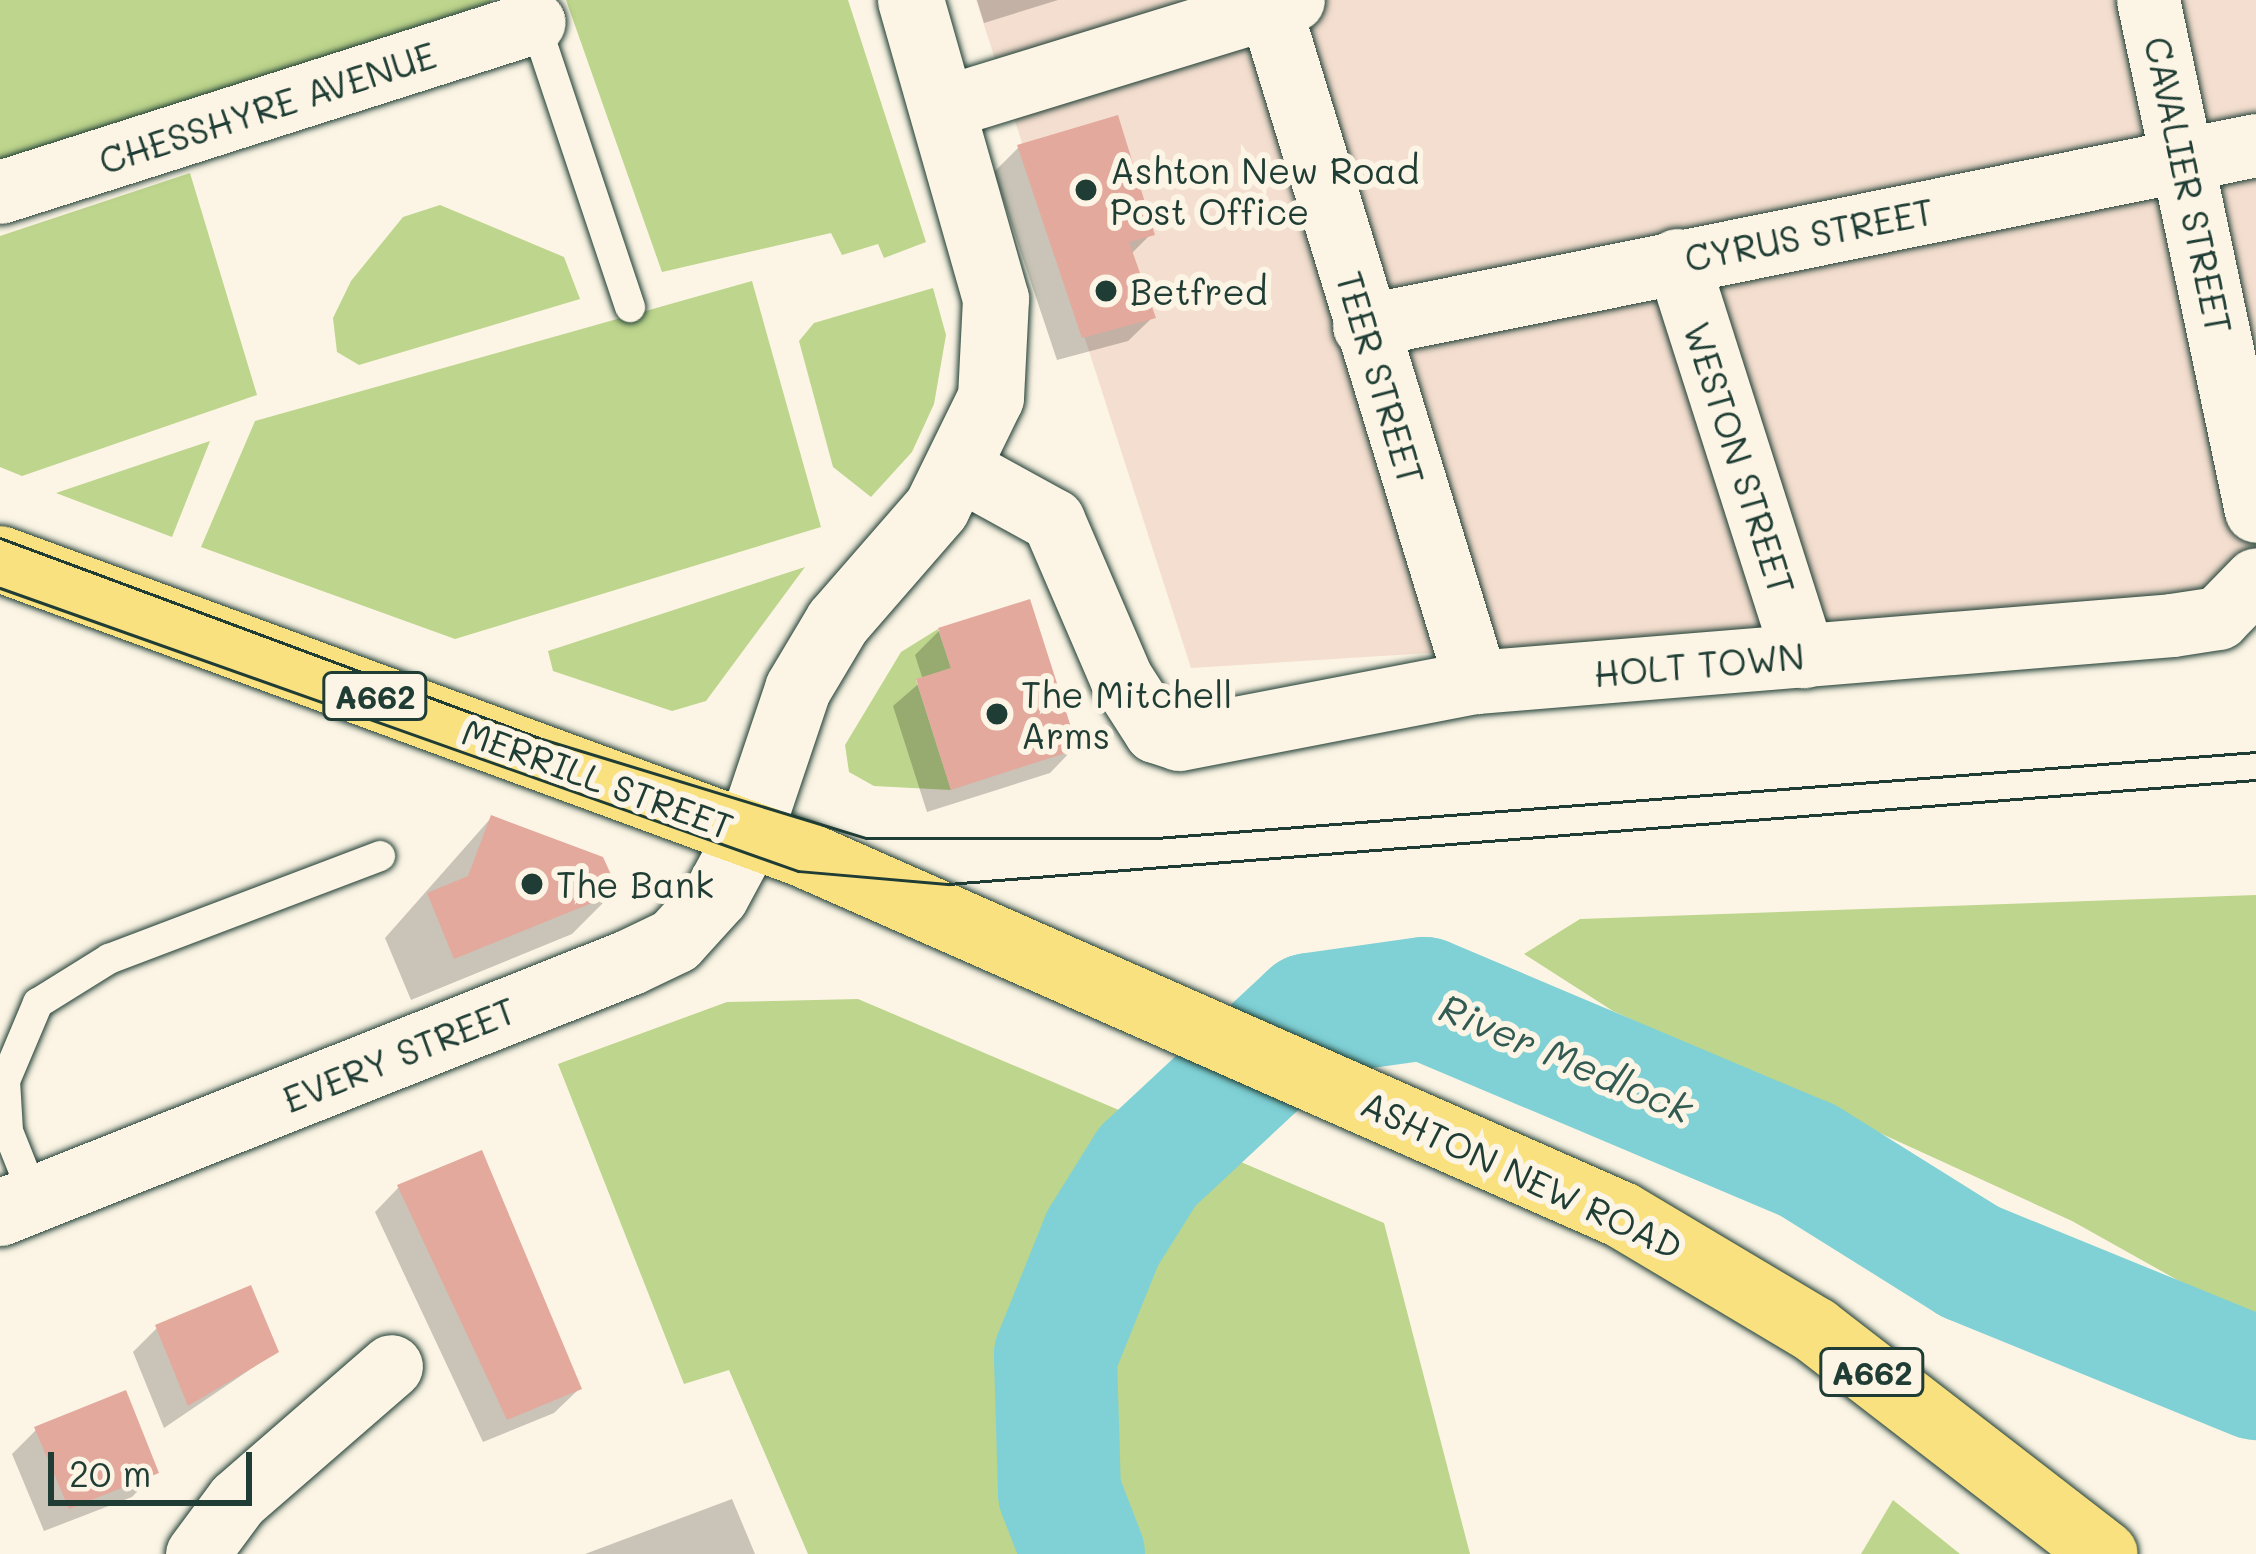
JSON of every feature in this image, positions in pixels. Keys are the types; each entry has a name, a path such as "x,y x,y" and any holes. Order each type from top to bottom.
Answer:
{"main road":[{"name":"MERRILL STREET","path":"0,559 749,835 1188,1018 1346,1090"},
{"name":"ASHTON NEW ROAD","path":"1346,1090 1715,1268 1815,1330 2105,1554"}],"street":[{"name":"EVERY STREET","path":"18,1206 675,940 749,835 798,689 962,470 991,398 996,299 910,0"},
{"name":"CAVALIER STREET","path":"2148,0 2188,159 2256,511"},
{"path":"944,107 1281,2"},
{"name":"TEER STREET","path":"1281,2 1364,326 1476,682"},
{"name":"CHESSHYRE AVENUE","path":"0,192 531,11"},
{"name":"CYRUS STREET","path":"1364,326 2256,145"},
{"name":"WESTON STREET","path":"1677,260 1803,656"},
{"name":"HOLT TOWN","path":"962,470 1053,520 1073,546 1121,678 1155,731 1210,735 1476,682 2172,625 2250,590"},
{"path":"196,1554 237,1499 391,1366"}],"lane":[{"path":"531,11 630,307"},
{"path":"18,1206 4,1081 38,1003 109,959 380,856"}],"shaded area":[{"path":"976,0 2256,0 2256,601 1191,668"}],"green space":[{"path":"0,0 491,0 492,2 0,163"},
{"path":"566,0 848,0 926,242 884,258 878,244 842,255 831,233 662,272"},
{"path":"190,173 257,395 22,476 0,467 0,236"},
{"path":"440,205 564,257 580,299 359,365 337,352 333,318 351,281 403,217"},
{"path":"752,281 821,527 455,639 201,547 255,421"},
{"path":"933,288 946,335 934,404 912,452 871,497 833,467 799,341 814,323"},
{"path":"210,441 172,537 56,493"},
{"path":"805,567 706,701 672,711 553,671 548,651"},
{"path":"938,629 951,668 916,680 951,790 874,786 849,772 845,745 901,652"},
{"path":"2256,895 2256,1324 2072,1221 1613,1011 1524,954 1580,919"},
{"path":"858,999 1384,1223 1470,1554 808,1554 729,1370 684,1384 558,1064 727,1002"},
{"path":"1893,1500 1960,1554 1861,1554"}],"building":[{"name":"Ashton New Road Post Office","path":"1118,115 1155,235 1129,242 1156,318 1082,338 1017,145"},
{"name":"The Mitchell Arms","path":"1030,599 1078,749 951,790 916,679 951,668 938,628"},
{"name":"The Bank","path":"491,815 603,857 619,892 454,959 427,893 468,876"},
{"path":"482,1150 582,1389 507,1420 397,1185"},
{"path":"251,1285 279,1352 188,1406 155,1325"},
{"path":"126,1390 159,1473 69,1509 34,1427"}],"waterway":[{"name":"River Medlock","path":"1083,1554 1059,1492 1055,1355 1102,1238 1147,1166 1310,1014 1424,998 1806,1159 1969,1261 2256,1378"}],"tram line":[{"path":"0,538 542,739 866,838 1156,838 2256,752"},
{"path":"0,588 798,871 948,884 2256,780"}],"place":[{"name":"Ashton New Road Post Office","path":"1086,190"},
{"name":"Betfred","path":"1106,291"},
{"name":"The Mitchell Arms","path":"997,714"},
{"name":"The Bank","path":"532,884"}]}
